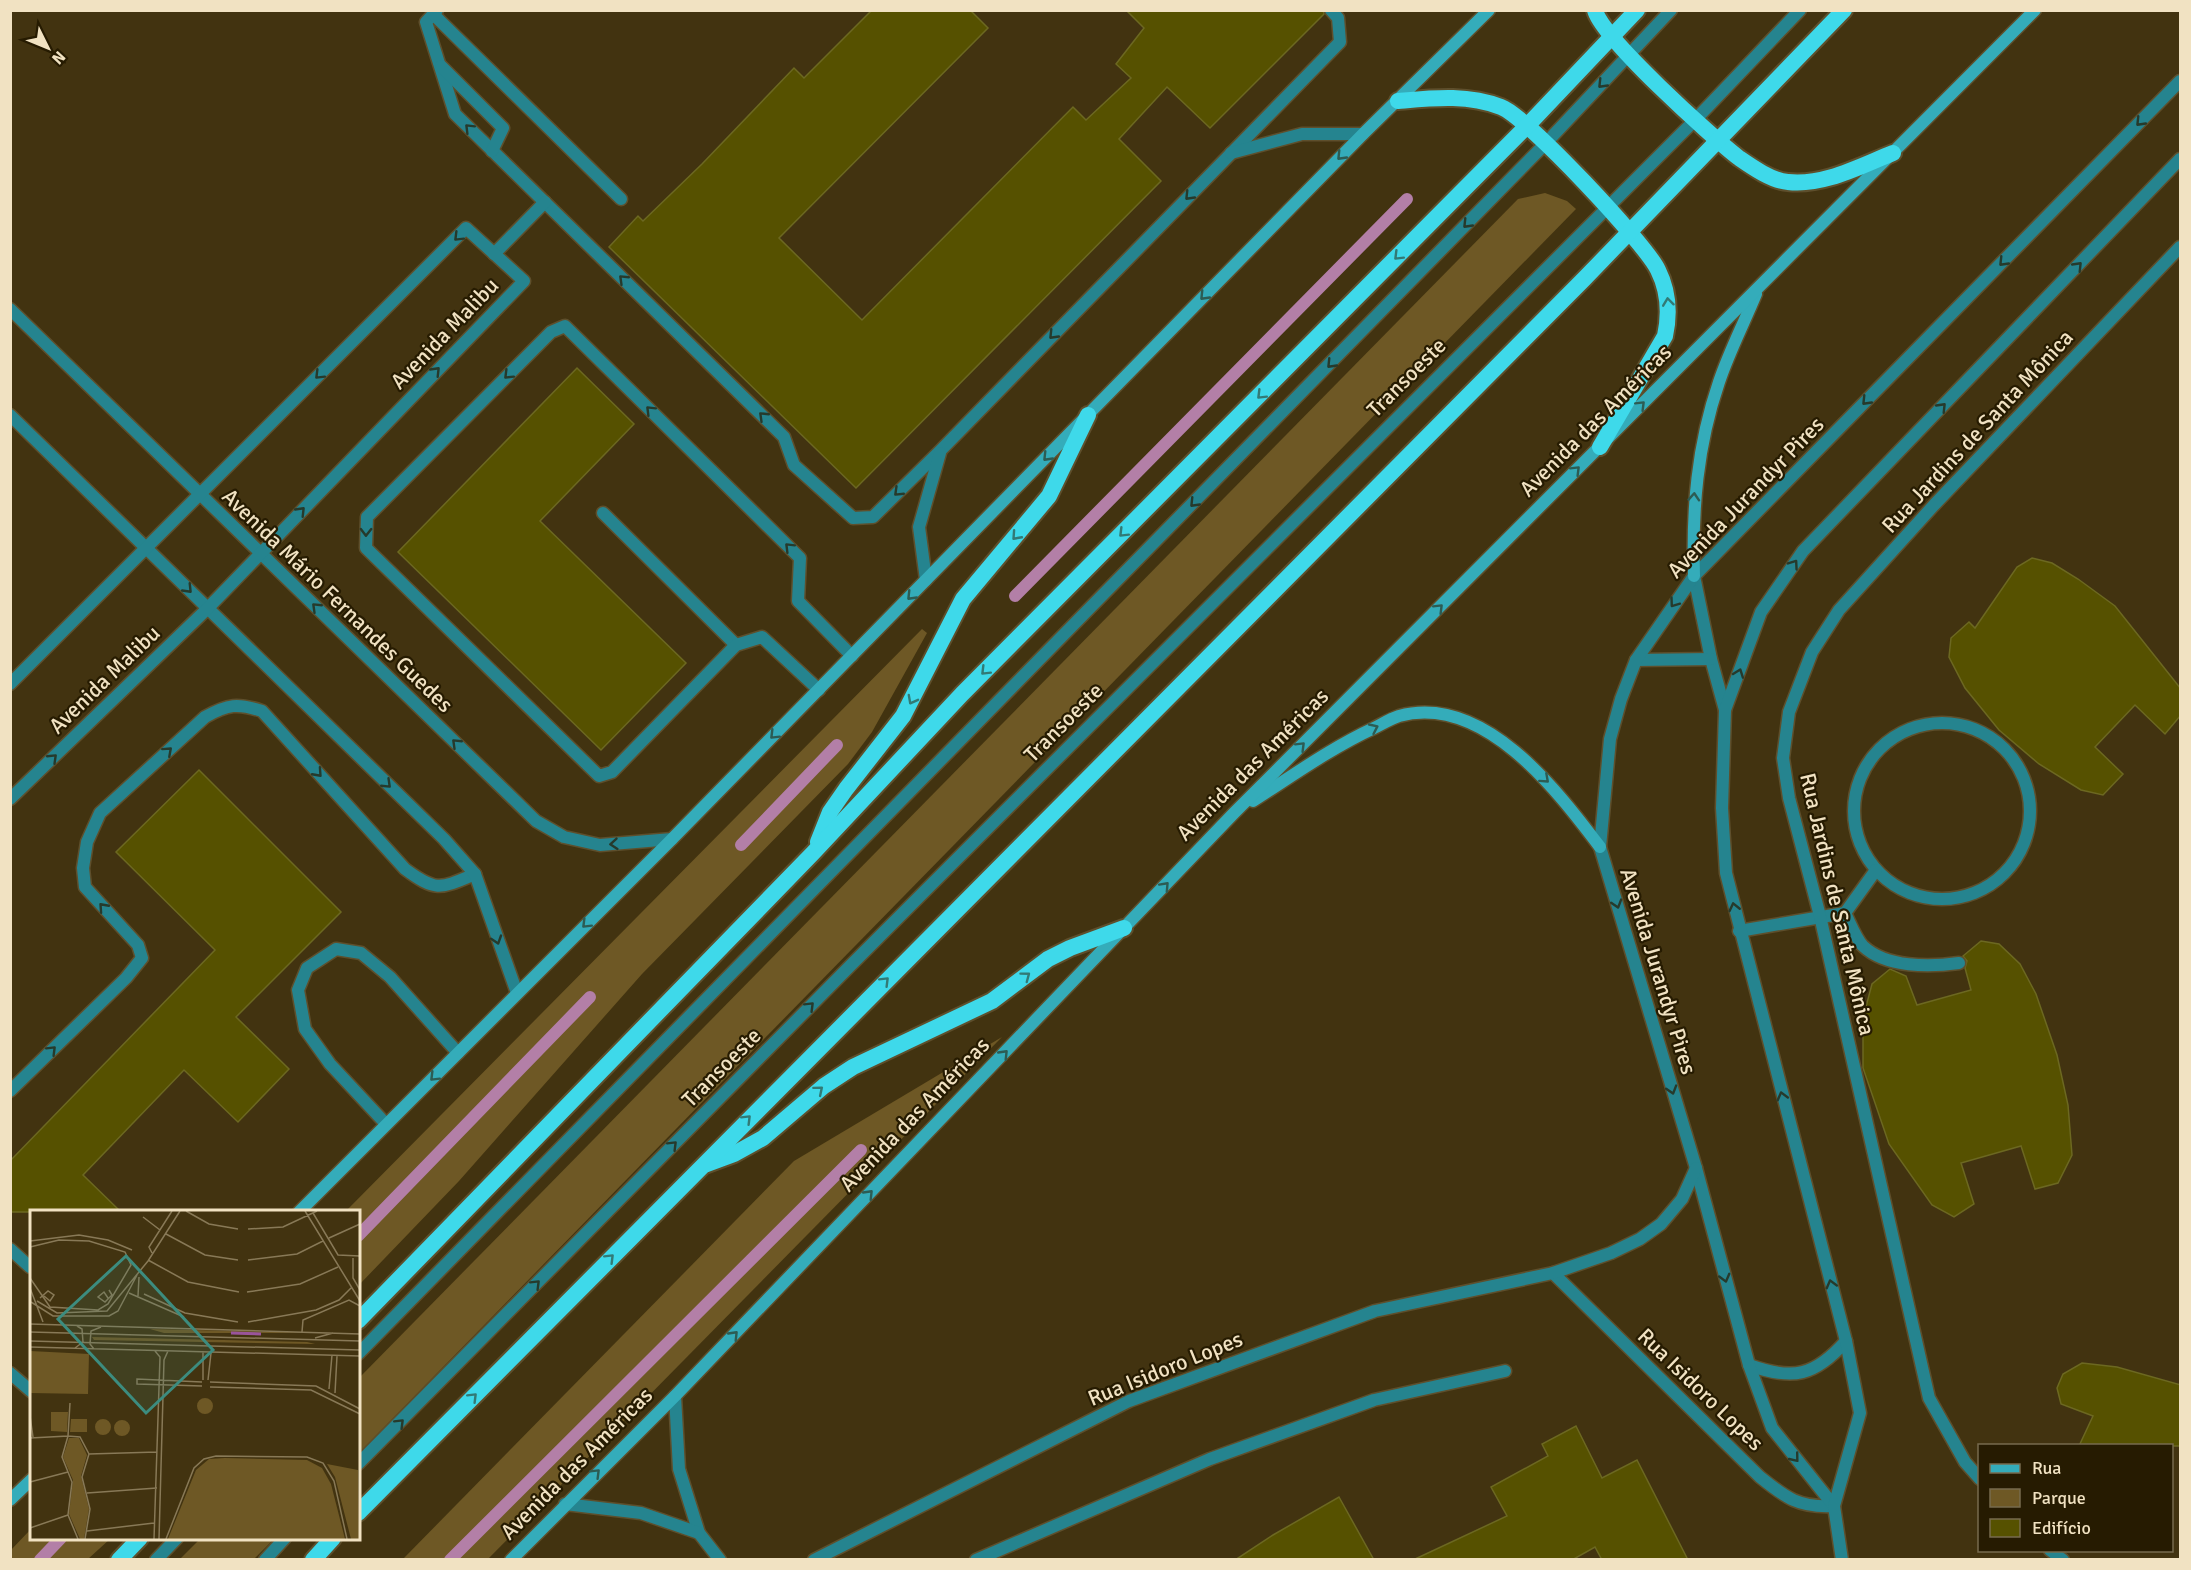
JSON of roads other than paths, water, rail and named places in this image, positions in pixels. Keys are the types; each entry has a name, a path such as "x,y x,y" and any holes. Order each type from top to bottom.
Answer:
{"highway":[{"path":"1595,10 1596,17 1611,37 1717,140 1756,168 1785,182 1813,183 1893,153"},
{"path":"360,1319 813,853 962,694 1528,125 1637,10"},
{"path":"360,1511 1629,231 1844,10"},
{"path":"1398,101 1450,97 1477,100 1504,108 1528,125 1629,231 1658,270 1667,293 1669,317 1665,336 1600,447"},
{"path":"813,853 830,812 903,716 963,599 1049,496 1088,415"},
{"path":"701,1166 735,1154 763,1138 824,1086 853,1066 992,1001 1048,959 1070,948 1124,928"},
{"path":"119,1560 139,1540"},
{"path":"313,1560 332,1540"}],"main road":[{"path":"301,1210 672,839 1363,134 1489,10"},
{"name":"Avenida das Américas","path":"511,1560 675,1396 1234,813 2035,10"},
{"path":"1694,576 1692,526 1695,481 1705,429 1719,381 1759,286"},
{"path":"1234,813 1350,740 1399,716 1444,713 1478,726 1514,752 1557,790 1600,848"},
{"path":"10,1500 30,1481"}],"street":[{"path":"621,199 435,12 426,22 455,114 784,437 794,465 853,518 873,517 940,452 1340,42 1338,18 1331,10"},
{"path":"360,1352 1545,144 1671,10"},
{"name":"Transoeste","path":"360,1462 899,917 1696,119 1800,10"},
{"path":"441,65 503,128 492,151"},
{"name":"Avenida Jurandyr Pires","path":"1834,1506 1772,1428 1749,1365 1695,1168 1600,848 1610,739 1636,660 1694,576 2181,81"},
{"path":"1230,154 1302,134 1363,134"},
{"path":"1725,710 1761,612 1803,551 2181,159"},
{"path":"494,254 545,202"},
{"name":"Avenida Malibu","path":"10,684 466,228 524,281 207,609 10,799"},
{"name":"Rua Jardins de Santa Mônica","path":"1978,1477 1965,1462 1929,1398 1820,916 1789,798 1783,758 1789,712 1812,652 1839,610 1926,514 2181,248"},
{"name":"Avenida Mário Fernandes Guedes","path":"10,309 536,821 564,837 600,845 672,839"},
{"path":"819,690 762,637 736,645 612,772 599,776 366,548 367,518 551,332 565,326 800,558 798,601 852,656"},
{"path":"10,415 444,839 475,874 517,993"},
{"path":"926,580 919,527 940,452"},
{"path":"603,513 736,645"},
{"path":"1694,576 1711,659 1725,710 1722,808 1726,873 1739,931 1846,1341 1860,1413 1834,1506 1842,1560"},
{"path":"1636,660 1711,659"},
{"path":"10,1091 126,978 142,958 138,945 86,887 83,868 87,842 100,813 205,717 222,707 243,705 262,711 405,868 423,883 443,888 475,874"},
{"path":"1954,723 1983,732 2008,751 2024,777 2030,808 2026,838 2012,865 1988,886 1960,897 1929,899 1900,889 1876,870 1860,844 1853,814 1858,784 1872,757 1895,736 1923,725 1954,723"},
{"path":"1739,931 1845,913 1876,870"},
{"path":"1845,913 1863,946 1889,960 1926,967 1959,963"},
{"path":"386,1124 330,1064 305,1029 298,990 308,968 336,949 361,953 390,977 458,1053"},
{"name":"Rua Isidoro Lopes","path":"814,1560 1129,1401 1375,1311 1553,1273 1611,1253 1640,1239 1661,1224 1682,1199 1695,1168"},
{"path":"10,1249 30,1267"},
{"name":"Rua Isidoro Lopes","path":"1553,1273 1760,1477 1788,1499 1812,1507 1834,1506"},
{"path":"1749,1365 1775,1375 1803,1374 1828,1362 1846,1341"},
{"path":"976,1560 1210,1459 1363,1404 1505,1371"},
{"path":"10,1373 30,1390"},
{"path":"675,1396 679,1469 699,1533 720,1560"},
{"path":"566,1504 641,1513 699,1533"},
{"path":"156,1560 176,1540"},
{"path":"265,1560 284,1540"}],"waterway":[{"path":"1015,596 1407,199"},
{"path":"741,845 837,745"},
{"path":"360,1234 590,997"},
{"path":"450,1560 861,1150"},
{"path":"40,1560 59,1540"}]}
